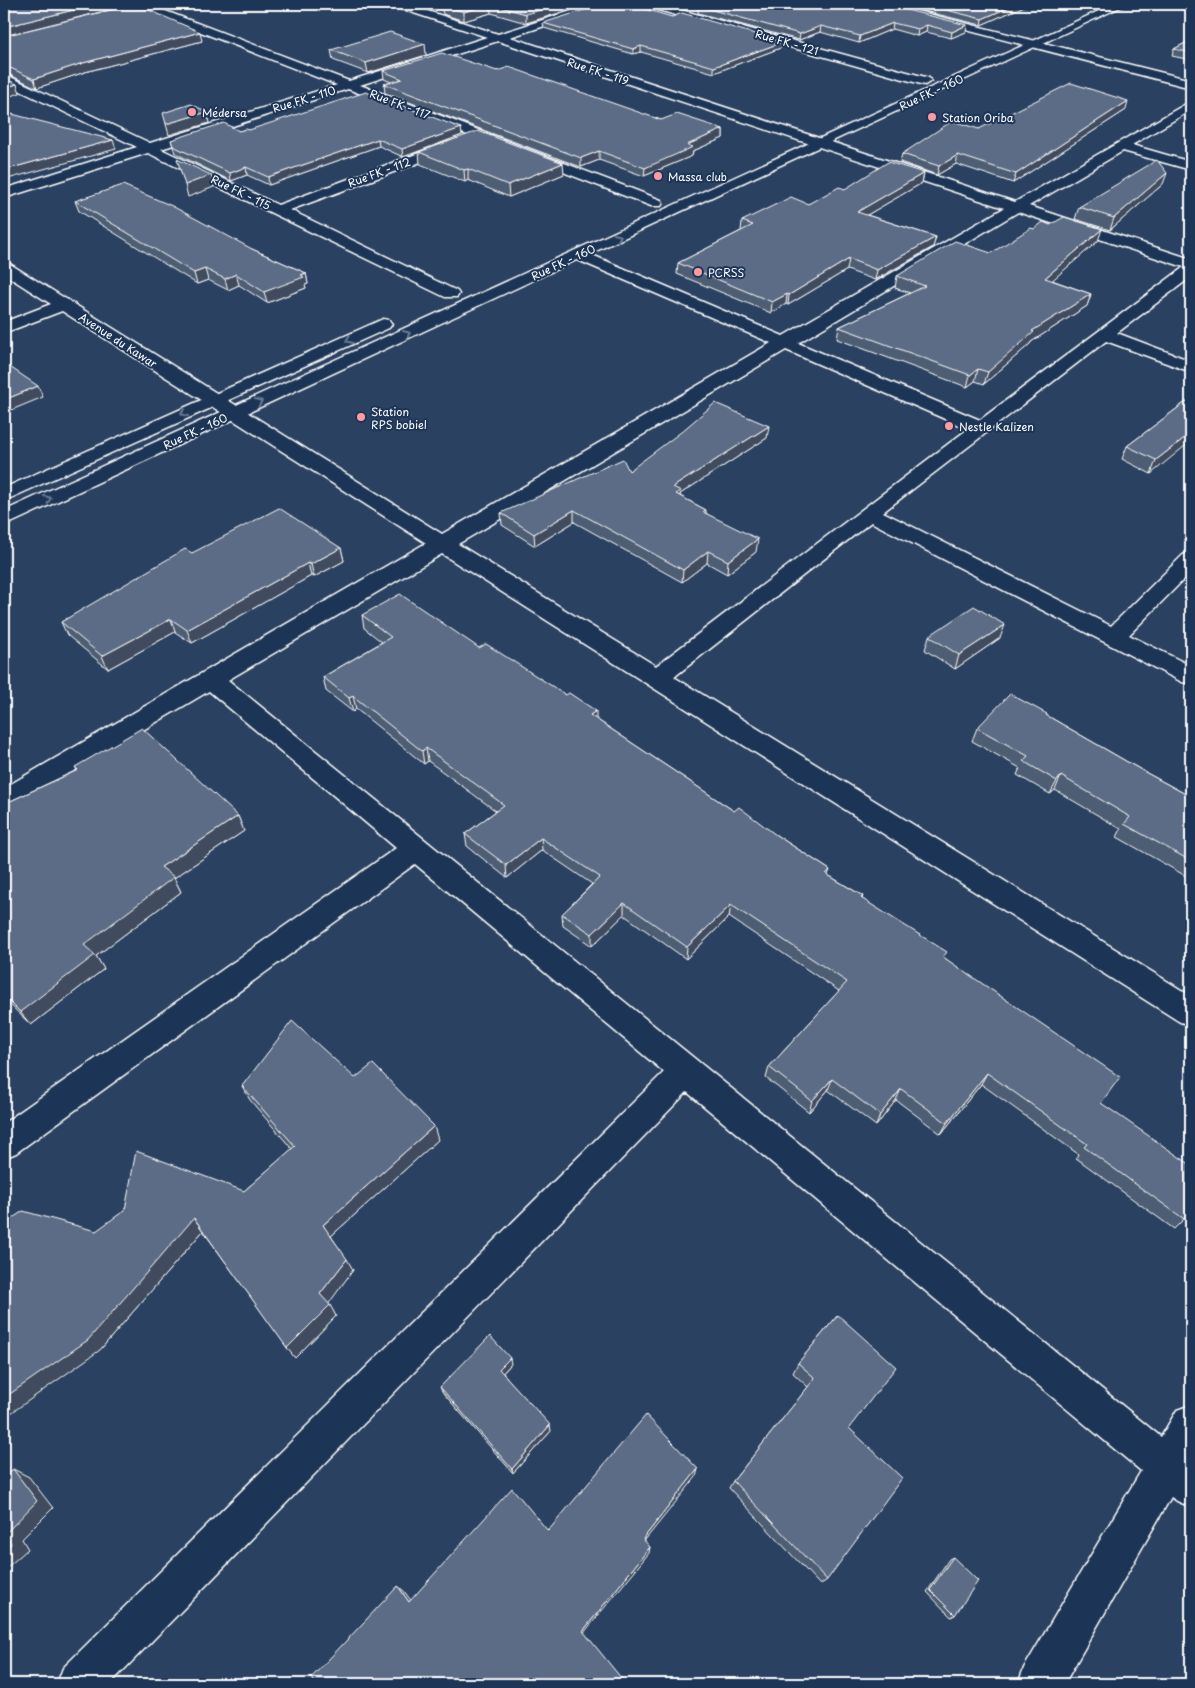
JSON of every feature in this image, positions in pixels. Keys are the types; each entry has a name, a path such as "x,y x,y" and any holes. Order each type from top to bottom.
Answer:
{"street":[{"name":"Rue FK - 119","path":"396,4 1191,264"},
{"name":"Rue FK - 110","path":"4,194 604,4"},
{"name":"Rue FK - 121","path":"648,4 926,81"},
{"path":"877,4 1191,84"},
{"name":"Rue FK - 160","path":"620,218 1019,40 1095,4"},
{"name":"Rue FK - 160","path":"4,519 1122,4"},
{"name":"Rue FK - 117","path":"143,6 656,203"},
{"name":"Rue FK - 115","path":"4,78 451,294"},
{"path":"4,800 1191,105"},
{"name":"Rue FK - 112","path":"277,210 480,135"},
{"path":"1121,146 1191,166"},
{"path":"580,255 983,428"},
{"name":"Avenue du Kawar","path":"4,267 233,414 1191,1012"},
{"path":"657,678 1191,269"},
{"path":"433,302 469,286"},
{"path":"4,328 64,305"},
{"name":"Rue FK - 160","path":"4,495 398,317"},
{"path":"1105,336 1191,367"},
{"path":"869,514 1191,676"},
{"path":"1114,637 1191,560"},
{"path":"210,679 1179,1477"},
{"path":"4,1142 416,848"},
{"path":"80,1684 686,1071"},
{"path":"1040,1684 1179,1477 1191,1424"}],"building":[{"path":"4,4 98,4 4,27"},
{"path":"135,4 200,32 83,63 34,79 4,65 4,36"},
{"path":"442,4 490,4 464,12"},
{"path":"490,4 560,4 526,14"},
{"path":"603,4 628,4 672,17 682,13 783,42 714,67 641,46 633,49 543,23"},
{"path":"706,4 883,4 967,25 952,32 927,25 918,29 893,23 860,36 821,26 800,34 698,6"},
{"path":"923,4 1016,4 982,19"},
{"path":"390,32 425,44 366,63 331,50"},
{"path":"1191,40 1191,53 1174,49"},
{"path":"442,53 497,71 509,67 661,120 677,114 723,129 687,145 693,147 645,168 599,151 581,158 384,84 402,79 383,71"},
{"path":"4,78 17,84 4,88"},
{"path":"1071,83 1128,101 1016,174 958,155 939,166 902,154 952,121 979,129"},
{"path":"366,92 461,128 402,149 378,139 268,177 246,167 230,173 173,146 171,140 224,123 239,131 249,130"},
{"path":"191,104 207,112 166,124 163,113"},
{"path":"4,112 113,140 4,170"},
{"path":"478,131 563,163 508,185 419,152"},
{"path":"177,159 211,175 185,185"},
{"path":"1157,160 1167,173 1114,218 1079,207"},
{"path":"888,162 924,173 857,212 936,237 877,270 849,259 789,295 787,294 772,302 678,263 753,225 742,221 791,197 808,204 839,187 845,189"},
{"path":"123,185 172,206 252,249 306,273 301,275 304,277 264,292 236,274 225,279 205,269 194,273 75,201"},
{"path":"1064,217 1102,229 1045,278 1091,294 1032,331 1034,332 988,372 978,369 970,375 839,327 925,286 897,276 955,241 991,253 1043,222 1050,225"},
{"path":"4,363 38,386 4,400"},
{"path":"1191,398 1191,433 1156,460 1127,446"},
{"path":"715,403 769,426 673,487 681,491 676,494 706,510 703,512 758,539 728,561 708,551 683,570 574,510 534,534 501,513 623,459 629,471 681,432"},
{"path":"279,508 341,548 311,564 308,563 187,630 171,619 102,656 61,622 185,549 192,553"},
{"path":"400,594 479,648 486,644 566,695 569,693 596,711 590,715 734,811 739,807 776,835 830,870 826,874 863,896 861,898 947,952 943,957 1120,1077 1101,1103 1191,1165 1191,1209 1184,1219 1084,1147 1087,1144 987,1073 947,1123 901,1089 880,1115 832,1079 812,1101 769,1067 847,982 731,905 687,947 624,903 592,934 562,914 600,877 541,838 506,865 465,834 504,805 426,748 422,751 353,696 349,698 323,677 391,637 362,615"},
{"path":"974,606 1005,625 959,655 929,636"},
{"path":"1010,694 1191,797 1191,861 1124,824 1130,817 1061,776 1057,781 1023,761 1028,756 977,728"},
{"path":"142,728 238,816 161,867 174,877 84,945 95,955 20,1012 4,996 4,804 78,770 75,767"},
{"path":"292,1021 355,1078 373,1064 434,1126 323,1225 347,1259 320,1294 330,1305 287,1348 194,1218 88,1340 4,1398 4,1224 23,1211 96,1231 125,1210 136,1151 244,1191 295,1146 242,1086"},
{"path":"838,1315 896,1367 849,1428 902,1478 827,1580 733,1481 815,1378 798,1363"},
{"path":"490,1336 510,1358 499,1369 550,1425 512,1469 440,1387"},
{"path":"646,1415 698,1469 643,1539 650,1547 583,1631 626,1684 315,1684 311,1678 398,1586 409,1602 512,1488 548,1531"},
{"path":"13,1469 37,1501 6,1533 11,1544 4,1550 4,1478"},
{"path":"953,1557 978,1581 955,1615 930,1590"}],"place":[{"name":"Médersa","path":"192,112"},
{"name":"Station Oriba","path":"932,117"},
{"name":"Massa club","path":"658,176"},
{"name":"PCRSS","path":"698,272"},
{"name":"Station RPS bobiel","path":"361,417"},
{"name":"Nestle Kalizen","path":"949,426"}]}
